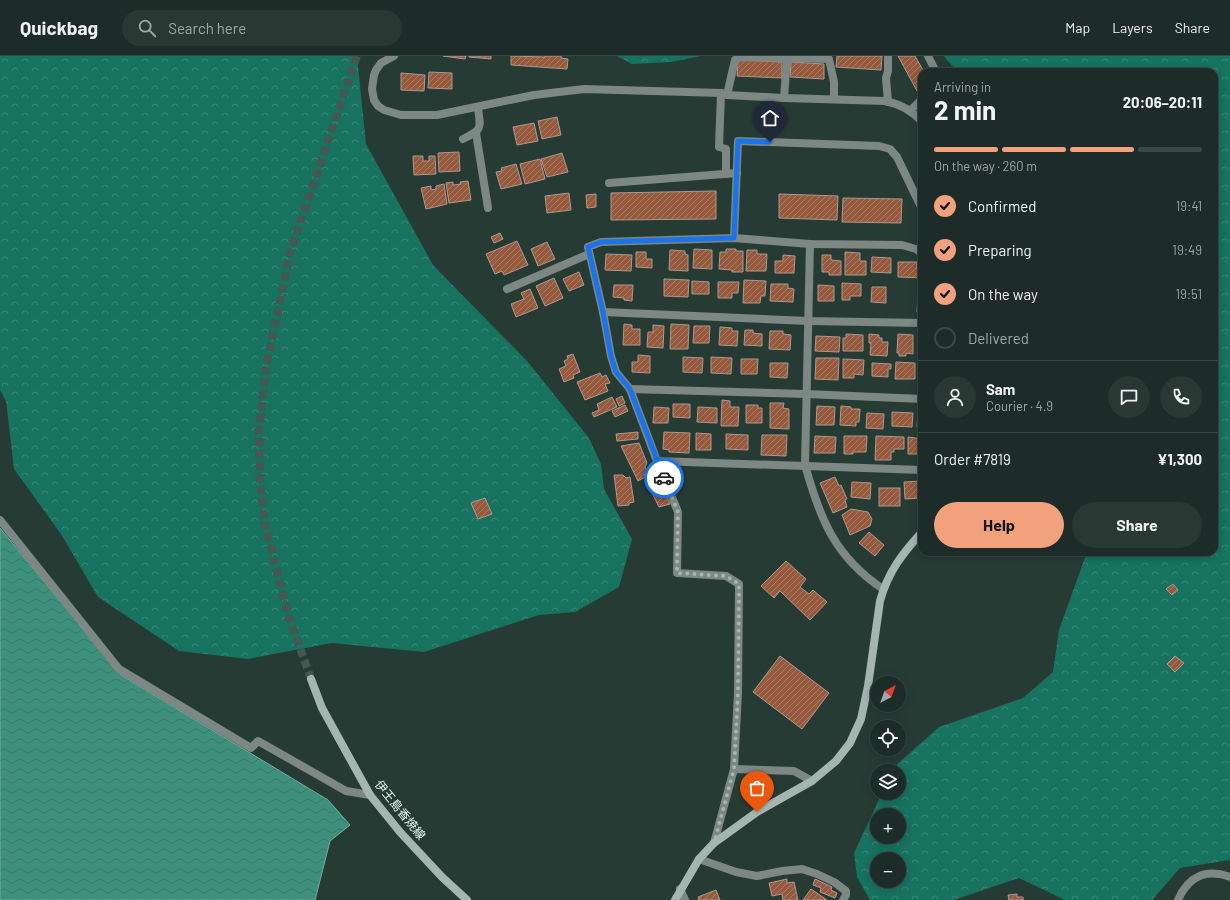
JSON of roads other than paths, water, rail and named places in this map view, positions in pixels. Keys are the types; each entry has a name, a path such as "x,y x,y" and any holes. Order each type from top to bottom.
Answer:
{"street":[{"path":"394,56 381,63 374,75 372,89 374,100 378,106 384,110 401,115 437,115 534,95 584,89 888,102 897,104 910,111 918,118"},
{"path":"888,56 888,71 886,78 888,102"},
{"path":"928,56 934,68"},
{"path":"726,174 726,148 719,147 724,94 734,60 740,57 829,57 834,82 834,99"},
{"path":"784,98 787,58"},
{"path":"910,111 918,103"},
{"path":"463,139 476,133 480,126 478,107"},
{"path":"476,133 488,208"},
{"path":"734,238 738,141 879,146 890,149 897,157 918,201"},
{"path":"609,184 737,173"},
{"path":"714,843 734,769 738,693 739,584 726,576 677,573 678,512 630,389 616,372 611,356 603,312 588,247 601,242 734,238 810,244 902,245 918,251"},
{"path":"810,244 805,465 823,520 838,547 862,574 883,589"},
{"path":"507,289 590,254"},
{"path":"603,312 808,321 918,323"},
{"path":"630,389 918,399"},
{"path":"657,460 918,470"},
{"path":"0,520 119,669 251,748 258,741 346,791 370,795"},
{"path":"674,900 699,859 714,843 757,812 812,781 836,761 850,743 859,724 868,686 883,589 897,562 918,537"},
{"name":"伊王島香焼線","path":"311,679 322,708 370,795 400,832 442,877 468,900"},
{"path":"734,769 794,771 812,781"},
{"path":"699,859 736,872 757,876 802,869 822,876 846,890 846,895 843,900"},
{"path":"1178,900 1182,889 1198,876 1205,874 1220,874 1230,877"},
{"path":"680,889 685,900"}],"water":[{"path":"0,528 121,675 328,800 350,825 330,841 315,900 0,900"}],"tunnel":[{"path":"311,679 288,614 265,524 260,482 259,431 266,368 290,253 357,56"}]}
